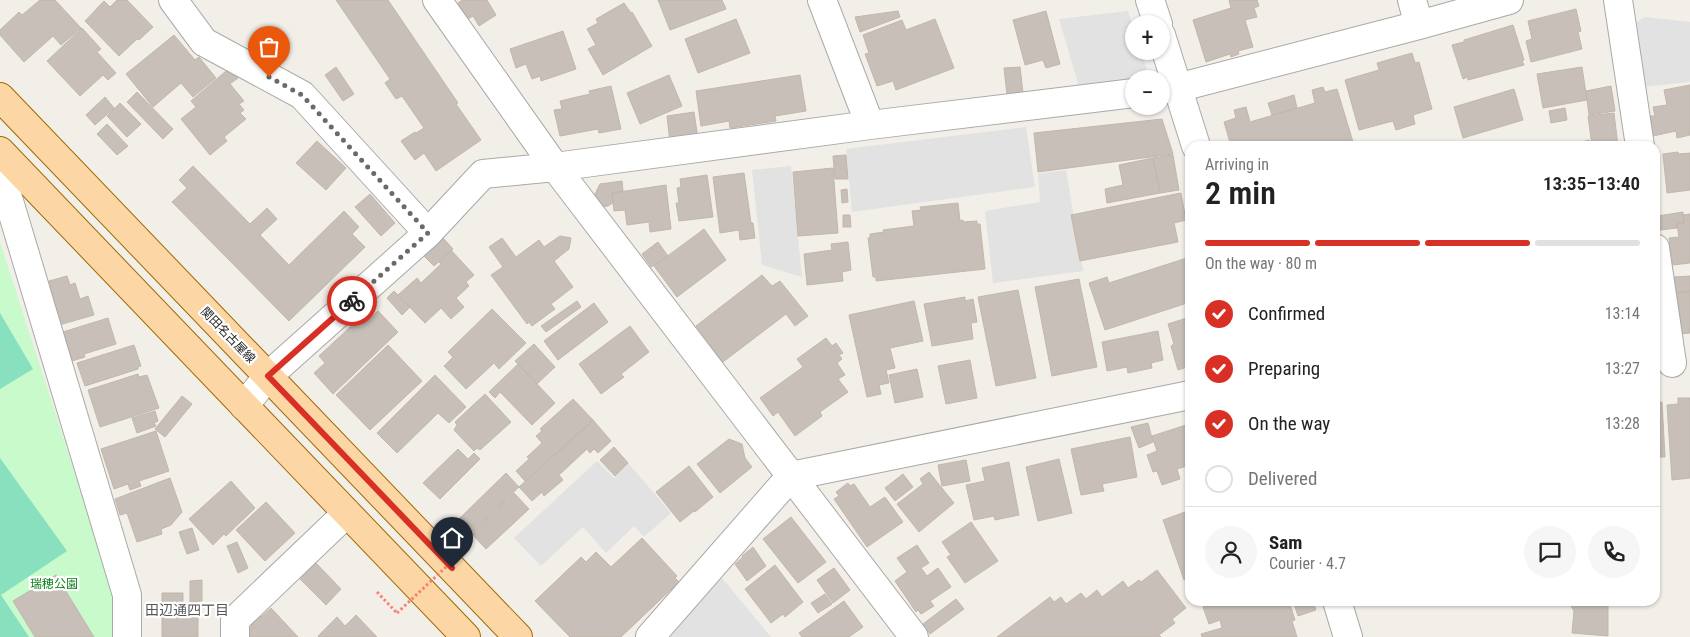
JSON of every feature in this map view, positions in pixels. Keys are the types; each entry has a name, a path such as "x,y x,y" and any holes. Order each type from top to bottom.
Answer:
{"main road":[{"name":"関田名古屋線","path":"0,97 518,637"},
{"path":"0,151 466,637"}],"street":[{"path":"173,0 204,42 302,95 428,233"},
{"path":"437,0 555,167 914,637"},
{"path":"822,0 870,125"},
{"path":"1150,0 1155,15"},
{"path":"1170,88 1415,13 1509,0"},
{"path":"1618,0 1639,141"},
{"path":"1170,90 1194,141"},
{"path":"244,406 268,376 428,233 483,174 555,167 870,125 1125,94"},
{"path":"0,171 127,595 127,637"},
{"path":"1660,282 1672,363"},
{"path":"650,637 791,476 1185,397"},
{"path":"235,637 235,620 347,513"},
{"path":"1339,606 1348,637"}],"path":[{"path":"378,592 397,613 462,552"}],"green space":[{"name":"瑞穂公園","path":"0,242 116,601 116,637 0,637"},
{"path":"0,313 33,369 0,389"},
{"path":"0,458 67,551 1,595 29,637 0,637"}],"shaded area":[{"path":"1128,11 1129,15 1125,15 1125,60 1144,60 1147,70 1125,70 1125,86 1080,90 1059,19"},
{"path":"1645,17 1690,22 1690,82 1643,87 1634,24"},
{"path":"1026,127 1035,187 852,212 846,149"},
{"path":"791,166 802,277 762,265 752,170"},
{"path":"1066,170 1083,271 993,283 985,211 1040,202 1038,174"},
{"path":"597,461 614,478 628,463 671,513 644,537 634,526 606,553 583,527 541,566 514,538"},
{"path":"721,577 771,637 670,637"}],"building":[{"path":"40,0 55,0 81,28 61,45 53,36 24,62 0,35 0,30 19,12 22,15"},
{"path":"117,0 127,0 153,27 119,56 85,21 104,1 110,7"},
{"path":"336,0 388,0 481,140 436,171 424,153 415,160 401,141 424,128 402,96 396,99 385,83 390,79"},
{"path":"462,0 487,0 496,15 479,26 473,16 468,19 458,3"},
{"path":"658,0 722,0 726,9 670,30"},
{"path":"1229,0 1257,0 1259,6 1254,8 1257,17 1245,20 1253,47 1238,51 1239,54 1231,57 1230,54 1206,62 1193,20 1231,8"},
{"path":"624,3 632,12 652,46 603,75 588,49 596,45 587,29 598,23 596,19"},
{"path":"1576,9 1581,31 1578,32 1582,49 1531,62 1526,41 1532,39 1528,21"},
{"path":"898,11 900,17 860,32 855,17"},
{"path":"1046,11 1060,64 1046,68 1043,60 1025,65 1013,20"},
{"path":"736,19 750,53 698,73 685,39"},
{"path":"935,19 954,68 896,90 893,81 877,86 865,54 869,53 863,35 902,20 906,30"},
{"path":"1513,25 1524,65 1468,80 1468,77 1463,79 1452,45"},
{"path":"82,28 101,49 97,52 116,73 108,80 103,75 80,96 47,61"},
{"path":"563,31 576,69 541,81 540,76 532,79 526,64 516,68 510,49"},
{"path":"174,35 195,60 199,57 216,78 193,97 181,83 153,107 126,74"},
{"path":"1412,53 1415,63 1419,62 1432,109 1413,115 1415,124 1396,130 1393,121 1359,130 1345,80 1379,70 1377,63"},
{"path":"336,67 354,94 343,101 325,75"},
{"path":"1020,67 1023,93 1007,95 1004,68"},
{"path":"1582,67 1587,100 1543,108 1537,74"},
{"path":"226,71 238,78 230,84 244,101 239,104 244,110 240,113 246,119 224,137 227,141 210,155 181,119 196,107 191,101"},
{"path":"669,75 682,106 640,124 627,93"},
{"path":"800,75 806,111 775,116 776,121 730,128 729,121 701,126 696,91"},
{"path":"1690,85 1690,135 1677,138 1676,131 1653,136 1650,116 1655,116 1653,107 1667,105 1664,90"},
{"path":"611,86 621,129 599,133 598,129 560,136 554,110 562,109 560,101 590,94 589,91"},
{"path":"1611,86 1615,111 1589,115 1586,91"},
{"path":"1323,87 1325,92 1337,89 1353,141 1230,141 1224,122 1236,118 1234,110 1246,107 1250,122 1315,103 1312,90"},
{"path":"1514,89 1523,120 1463,138 1454,107"},
{"path":"137,92 173,129 163,139 127,102"},
{"path":"1294,95 1297,108 1272,115 1268,103"},
{"path":"105,97 114,108 95,125 86,115"},
{"path":"120,103 141,124 127,137 107,116"},
{"path":"1565,108 1567,120 1551,123 1549,111"},
{"path":"694,112 698,139 670,143 667,116"},
{"path":"1614,113 1617,141 1591,141 1588,116"},
{"path":"1162,119 1173,154 1038,172 1034,133"},
{"path":"107,124 128,146 117,155 97,134"},
{"path":"317,141 346,168 326,190 296,163"},
{"path":"1678,152 1679,154 1690,153 1690,190 1667,193 1663,154"},
{"path":"846,155 848,179 835,179 833,156"},
{"path":"1173,155 1179,190 1160,193 1153,158"},
{"path":"1153,158 1160,193 1107,203 1105,189 1123,185 1119,165"},
{"path":"193,166 250,224 267,208 277,219 260,235 289,265 344,211 359,227 352,234 365,247 289,321 172,202 187,188 179,180"},
{"path":"833,168 838,233 798,236 793,172"},
{"path":"744,173 755,238 740,240 739,230 720,233 713,177"},
{"path":"707,175 713,217 679,221 676,203 679,203 677,188 681,187 680,179"},
{"path":"622,181 623,191 612,193 613,203 602,207 594,196 600,184"},
{"path":"666,185 671,229 650,232 649,222 627,225 625,210 614,211 612,193"},
{"path":"847,189 848,202 842,203 841,190"},
{"path":"1181,193 1185,220 1174,223 1178,242 1080,261 1071,215"},
{"path":"370,194 395,223 381,236 355,207"},
{"path":"958,203 960,221 977,221 977,224 980,224 985,269 876,281 876,277 873,277 868,238 870,238 870,234 884,232 883,230 914,226 912,211 921,210 920,207"},
{"path":"1683,212 1684,223 1677,224 1677,228 1660,230 1660,216"},
{"path":"1690,214 1690,263 1673,265 1669,238 1679,237 1677,224 1684,223 1683,215"},
{"path":"843,215 850,215 851,227 843,227"},
{"path":"704,229 726,260 677,297 654,266"},
{"path":"560,236 571,238 569,249 554,261 573,287 551,304 555,309 532,326 529,322 527,324 491,275 503,267 489,247 502,238 516,257 539,240 544,247"},
{"path":"443,238 453,249 434,266 424,256"},
{"path":"658,242 668,256 651,267 642,254"},
{"path":"848,242 851,270 842,272 843,281 807,285 804,254 832,250 831,244"},
{"path":"451,250 474,275 466,282 469,286 456,298 464,307 451,319 441,308 425,323 398,295 417,278 421,283 441,264 439,262"},
{"path":"1185,259 1185,304 1105,330 1089,283 1107,277 1109,283"},
{"path":"762,275 772,286 780,281 808,316 795,326 786,314 723,362 696,326"},
{"path":"67,276 70,285 75,283 80,299 88,296 94,315 59,325 47,288 51,287 49,281"},
{"path":"1690,276 1690,291 1676,293 1674,277"},
{"path":"1079,279 1097,367 1052,376 1035,287"},
{"path":"1018,290 1036,378 996,386 978,297"},
{"path":"394,291 410,307 402,315 387,298"},
{"path":"1690,291 1690,333 1679,334 1676,293"},
{"path":"965,297 965,301 973,299 977,322 971,323 973,339 932,346 924,304"},
{"path":"577,301 581,307 546,332 541,326"},
{"path":"914,301 923,341 890,348 895,368 886,370 889,383 879,385 881,394 867,397 849,315"},
{"path":"594,303 608,322 558,360 544,341"},
{"path":"492,309 526,343 499,369 494,363 466,389 444,366 453,357 448,352"},
{"path":"378,311 398,332 333,394 314,373 325,363 319,356 362,316 367,321"},
{"path":"108,318 116,344 84,354 85,357 72,361 63,332"},
{"path":"1185,319 1185,368 1178,370 1171,346 1174,344 1168,324"},
{"path":"630,326 649,352 621,374 624,377 601,394 579,364"},
{"path":"1158,331 1163,360 1151,363 1152,368 1128,373 1127,367 1107,371 1102,342"},
{"path":"826,338 832,346 836,343 843,353 839,355 842,359 837,363 845,375 838,379 848,392 820,412 822,416 795,436 778,412 773,416 760,398 803,367 797,359"},
{"path":"534,344 555,367 537,384 515,361"},
{"path":"134,345 141,366 138,369 85,386 77,363"},
{"path":"388,345 422,381 370,430 336,395"},
{"path":"970,360 977,398 946,404 938,366"},
{"path":"518,364 555,403 532,425 500,392 495,398 489,392"},
{"path":"917,369 923,397 895,403 889,375"},
{"path":"138,374 139,377 147,375 159,408 100,427 88,390"},
{"path":"435,375 466,407 449,423 438,413 397,453 377,433"},
{"path":"485,394 511,422 480,450 477,448 474,451 454,430 457,425 455,422"},
{"path":"182,396 192,404 165,437 155,429"},
{"path":"1678,398 1690,398 1690,478 1672,480 1667,405 1678,404"},
{"path":"573,399 593,420 525,481 516,471 542,443 536,436 542,431 540,429"},
{"path":"1660,402 1662,402 1665,457 1660,457"},
{"path":"155,411 158,421 154,423 156,426 137,433 132,418"},
{"path":"593,420 611,441 598,453 594,449 590,453 587,449 559,475 563,480 544,496 542,492 532,501 519,487"},
{"path":"1148,423 1153,442 1139,448 1131,427"},
{"path":"1185,425 1185,467 1177,469 1180,479 1162,485 1157,471 1153,472 1147,455 1157,451 1152,436"},
{"path":"156,431 169,471 139,481 141,486 130,490 128,484 114,489 101,449"},
{"path":"1130,437 1137,477 1102,484 1104,491 1081,495 1071,449"},
{"path":"729,439 742,444 745,458 752,467 720,493 697,464"},
{"path":"614,447 628,463 615,476 600,460"},
{"path":"458,449 468,459 474,453 480,459 440,499 423,483"},
{"path":"1059,459 1072,513 1038,521 1026,467"},
{"path":"966,460 970,481 942,486 938,465"},
{"path":"1009,462 1019,515 995,520 994,516 974,520 966,485 985,481 982,468"},
{"path":"689,466 713,497 680,522 656,492"},
{"path":"929,472 954,503 919,532 897,504 923,484 920,479"},
{"path":"506,473 519,487 471,532 459,519"},
{"path":"903,474 913,487 895,501 885,488"},
{"path":"170,478 182,512 171,525 161,529 162,534 137,542 127,513 120,515 115,499"},
{"path":"231,481 255,508 226,536 224,534 213,545 189,519"},
{"path":"848,483 850,486 854,484 870,507 885,497 903,522 867,547 834,499 839,496 836,492"},
{"path":"514,493 529,509 486,549 471,533"},
{"path":"266,502 295,533 265,561 236,530"},
{"path":"1185,512 1185,580 1184,580 1163,520"},
{"path":"791,517 826,562 798,583 763,539"},
{"path":"971,522 998,561 965,583 947,557 951,555 942,542"},
{"path":"192,528 199,550 187,554 179,532"},
{"path":"642,538 677,576 675,578 679,582 621,637 570,637 535,601 581,557 586,562 596,552 611,567"},
{"path":"237,542 248,568 238,573 227,546"},
{"path":"917,545 929,563 921,568 927,576 938,568 951,587 930,601 934,606 921,614 918,610 916,612 895,581 907,572 897,558"},
{"path":"753,547 766,566 747,581 735,564"},
{"path":"313,560 341,589 326,605 297,576"},
{"path":"775,565 803,602 785,617 783,614 771,623 745,589"},
{"path":"834,568 850,590 833,603 817,580"},
{"path":"1157,570 1186,608 1172,619 1175,623 1159,635 1161,637 997,637 1050,597 1054,602 1061,597 1066,604 1081,593 1086,599 1097,590 1102,597 1123,581 1128,588 1139,580 1141,582"},
{"path":"56,575 94,637 35,637 13,601"},
{"path":"202,580 202,601 190,602 190,581"},
{"path":"162,593 183,593 183,603 198,603 198,637 162,637"},
{"path":"825,594 832,604 818,613 811,603"},
{"path":"956,599 964,609 930,634 923,624"},
{"path":"844,601 863,627 849,637 802,637 799,633"},
{"path":"1291,606 1295,620 1292,621 1297,637 1202,637 1201,634 1222,628 1220,620 1209,624 1203,607"},
{"path":"1295,606 1315,606 1316,610 1298,616"},
{"path":"1571,606 1608,606 1608,636 1572,633 1574,611"},
{"path":"271,608 298,637 248,637 246,631 252,626 246,619 256,610 261,617"},
{"path":"356,615 377,637 318,636 337,617 345,626"}],"way so far":[{"path":"269,77 302,95 428,233 352,301"}],"district":[{"name":"田辺通四丁目","path":"187,610"}],"route":[{"path":"352,301 268,376 452,568"}]}
